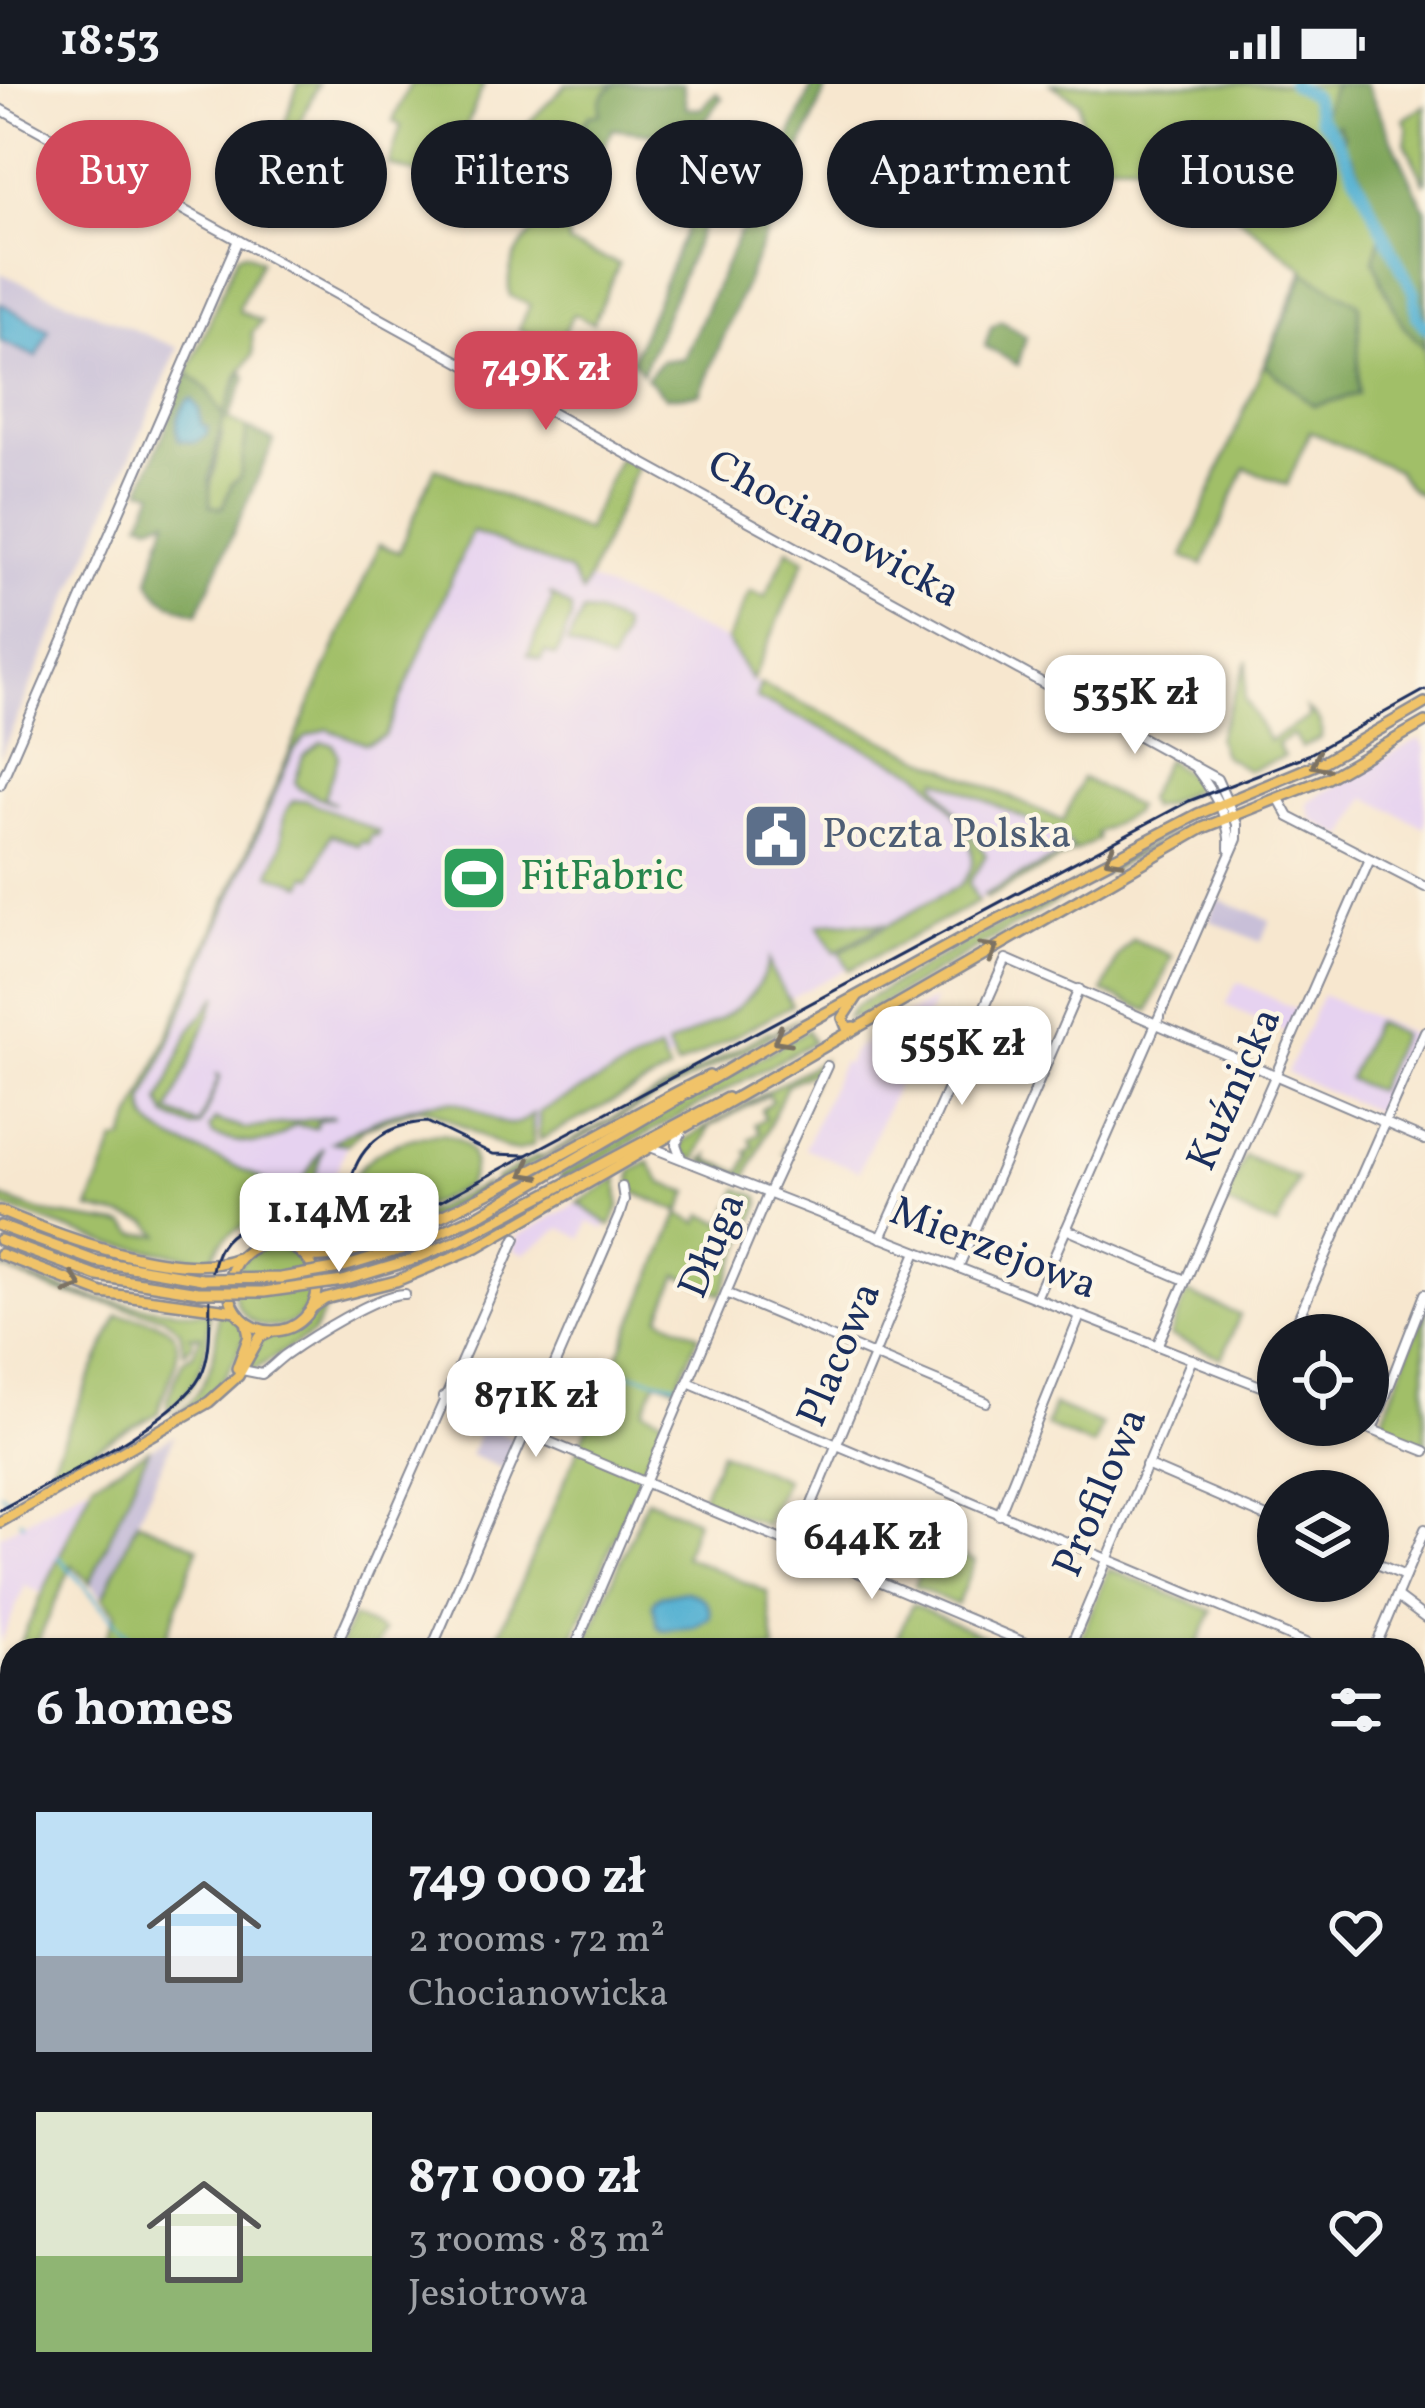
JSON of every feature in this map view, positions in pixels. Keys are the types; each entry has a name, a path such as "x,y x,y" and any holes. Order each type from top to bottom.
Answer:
{"main road":[{"path":"0,1226 94,1261 202,1280 281,1278 340,1268 406,1248 481,1214 861,993 1223,802 1312,767 1425,703"},
{"path":"0,1240 98,1276 198,1292 264,1292 343,1281 412,1260 749,1088 1154,856 1343,770 1425,722"},
{"path":"855,1027 847,1028 843,1018 861,993"},
{"path":"208,1264 278,1243 322,1258 425,1225 736,1064"},
{"path":"0,1522 201,1407 242,1370 259,1339 295,1326 325,1299 384,1285 449,1261 682,1131 749,1088"},
{"path":"0,1211 110,1250 208,1264 220,1270 229,1285 236,1312"},
{"path":"0,1254 102,1293 152,1303 228,1307 246,1322 271,1332"},
{"path":"229,1285 242,1255"},
{"path":"304,1255 316,1279 314,1307"},
{"path":"225,1388 249,1338 246,1322"}],"street":[{"name":"Chocianowicka","path":"0,110 1194,766 1223,802 1229,818 1229,850 1156,1022"},
{"path":"0,785 238,240"},
{"path":"1280,800 1289,817 1425,887"},
{"name":"Kuźnicka","path":"1157,1346 1370,859"},
{"path":"881,1238 1003,960 1010,959 1425,1140"},
{"path":"958,1268 1078,989"},
{"path":"1036,1298 1156,1022"},
{"path":"1300,1314 1425,1031"},
{"name":"Długa","path":"579,1638 827,1066"},
{"path":"682,1131 676,1148 687,1162"},
{"name":"Mierzejowa","path":"652,1148 1257,1385"},
{"path":"436,1638 619,1216 622,1187"},
{"path":"1066,1229 1185,1280"},
{"path":"339,1638 516,1238"},
{"name":"Placowa","path":"794,1546 917,1252"},
{"path":"726,1293 986,1402"},
{"path":"242,1370 262,1373 284,1355 371,1305 405,1294"},
{"path":"1389,1386 1425,1294"},
{"path":"999,1515 1081,1316"},
{"name":"Profilowa","path":"1074,1638 1192,1359"},
{"path":"688,1382 1293,1638"},
{"path":"443,1397 1013,1638"},
{"path":"1389,1437 1425,1451"},
{"path":"1146,1466 1257,1513"},
{"path":"1379,1638 1425,1528"},
{"path":"1389,1569 1405,1576"},
{"path":"1396,1597 1425,1618"}],"shaded area":[{"path":"0,273 178,348 0,757"},
{"path":"435,468 605,539 588,580 727,641 752,681 1095,833 1098,839 503,1146 424,1107 353,1132 321,1206 304,1215 269,1217 115,1141 123,1140 379,545 399,552"},
{"path":"1420,739 1425,748 1425,828 1366,797 1345,837 1312,820 1307,804 1312,799"},
{"path":"1218,899 1270,920 1261,942 1209,920"},
{"path":"1240,983 1299,1011 1289,1033 1226,1005"},
{"path":"1322,995 1411,1034 1376,1112 1287,1073"},
{"path":"935,999 859,1171 805,1148 842,1062 847,1064 853,1050 870,1039 880,1045 899,1019"},
{"path":"578,1203 607,1225 604,1229 589,1222 582,1238 561,1228 524,1254 513,1250 518,1236"},
{"path":"482,1423 515,1440 503,1469 470,1455"},
{"path":"175,1435 103,1598 90,1583 148,1450"},
{"path":"93,1482 42,1593 25,1586 2,1638 0,1535"}],"green space":[{"path":"298,84 318,84 302,120 286,120"},
{"path":"410,84 484,84 469,120 411,120 411,172 389,165 401,126 393,121"},
{"path":"567,84 683,84 686,108 701,109 716,93 722,98 706,120 636,120 636,132 612,129 612,120 531,120"},
{"path":"616,84 683,84 686,108 701,109 716,93 722,98 706,120 636,120 636,132 612,131 612,120 586,120 600,114 608,90"},
{"path":"813,84 828,84 803,145 803,120 797,120"},
{"path":"1051,84 1355,84 1425,223 1425,497 1410,489 1397,471 1310,431 1287,485 1245,468 1203,565 1183,556 1304,269 1253,228 1337,228 1337,120 1138,120 1138,163 1114,162 1114,120 1081,120 1079,102"},
{"path":"1334,84 1366,84 1425,210 1425,348 1403,326 1382,283 1374,260 1383,228 1352,155 1342,150 1344,135 1337,120 1320,119"},
{"path":"1425,105 1425,184 1405,142 1404,119"},
{"path":"536,228 567,228 569,244 619,264 593,323 573,314 558,346 519,329 530,305 510,296 509,276 518,251"},
{"path":"687,228 702,228 642,373 632,359"},
{"path":"746,228 769,228 700,394 666,397 646,378 661,361 684,358 739,234"},
{"path":"245,252 261,261 240,312 262,321 252,333 253,355 238,375 223,417 247,428 240,477 222,508 210,506 208,497 222,435 208,390 188,373 238,254"},
{"path":"1305,272 1359,304 1358,394 1314,406 1265,365"},
{"path":"1002,321 1026,337 1018,365 985,346 991,327"},
{"path":"242,370 246,378 228,419 223,419 210,477 210,506 222,508 240,477 247,428 274,441 198,613 163,599 149,580 167,519 150,524 141,521 154,492 141,489 188,373 208,390 223,416"},
{"path":"619,457 637,467 582,593 570,572 472,531 385,736 366,744 327,729 306,737 292,753 144,1102 155,1128 268,1183 272,1195 269,1221 234,1232 211,1260 111,1244 0,1206 0,1197 44,1213 160,1235 148,1222 89,1209 379,545 399,552 435,468 586,531"},
{"path":"788,549 805,559 752,681 727,641 750,591 765,597"},
{"path":"549,593 571,608 571,619 556,656 545,652 541,660 528,655 553,598"},
{"path":"583,612 622,625 611,663 567,644"},
{"path":"1248,660 1245,699 1269,741 1309,717 1306,709 1318,720 1321,738 1301,748 1293,735 1277,744 1284,757 1248,770 1223,755 1217,738"},
{"path":"760,684 1063,821 1082,778 1135,806 1133,813 1096,833 1098,839 986,898 984,895 1073,848 1061,835 938,779 936,783 986,855 969,883 978,902 849,970 840,952 960,885 970,872 970,842 953,811 919,773 756,698"},
{"path":"322,742 333,744 339,756 324,797 335,804 300,789 295,782 303,756"},
{"path":"1166,759 1201,785 1149,808 1146,799"},
{"path":"306,800 379,832 359,846 331,834 313,877 307,875 303,885 270,874 281,846 286,811 293,801"},
{"path":"1200,818 859,1016 846,1018 854,1007 967,942"},
{"path":"883,924 835,952 818,925"},
{"path":"1133,939 1172,956 1149,1011 1103,992 1118,956"},
{"path":"769,960 792,1005 677,1067 667,1046 742,1003"},
{"path":"218,995 169,1112 199,1125 219,1077 215,1074 219,1075 220,1077 200,1126 193,1128 167,1116 160,1102 190,1030"},
{"path":"800,1018 493,1186 496,1179 538,1156"},
{"path":"1374,1022 1401,1034 1376,1091 1348,1079"},
{"path":"807,1030 813,1042 563,1180 560,1175"},
{"path":"659,1050 669,1072 539,1140 539,1112"},
{"path":"822,1060 782,1155 815,1071 787,1085 746,1179 702,1161 709,1155 709,1160 741,1172 749,1155 746,1151 754,1146 750,1139 760,1133 755,1124 765,1118 761,1110 772,1101 768,1095 709,1127 696,1160 684,1154 681,1142"},
{"path":"451,1101 503,1123 533,1114 533,1145 507,1149 418,1108 364,1128 347,1144 332,1142 405,1109"},
{"path":"334,1116 318,1121 315,1128 296,1125 276,1139 258,1143 213,1135 209,1128 215,1120 246,1129"},
{"path":"442,1134 471,1152 473,1168 466,1186 400,1213 367,1212 356,1203 351,1186 365,1163 401,1142"},
{"path":"323,1147 315,1176 314,1217 289,1220 291,1199"},
{"path":"1245,1156 1298,1179 1277,1227 1224,1203"},
{"path":"649,1162 662,1183 689,1192 680,1212 631,1191 632,1171"},
{"path":"618,1178 619,1207 611,1226 578,1203"},
{"path":"488,1183 443,1213 379,1237 347,1240 332,1226 419,1216"},
{"path":"739,1189 759,1197 760,1205 722,1294 678,1275 660,1317 699,1335 676,1387 657,1380 644,1410 664,1419 573,1638 497,1638 679,1214 699,1223 703,1215 724,1223"},
{"path":"273,1247 301,1259 313,1287 301,1315 273,1327 245,1315 233,1287 245,1259"},
{"path":"0,1267 103,1299 209,1313 205,1354 195,1379 168,1410 167,1400 183,1360 193,1354 201,1336 193,1336 184,1352 180,1331 165,1317 54,1291"},
{"path":"1187,1293 1240,1315 1222,1358 1170,1336"},
{"path":"328,1303 313,1333 252,1371 248,1367 261,1339 295,1331"},
{"path":"1425,1308 1425,1445 1389,1428 1389,1403"},
{"path":"217,1312 231,1314 246,1333 227,1373 210,1393 173,1417 195,1395 209,1370"},
{"path":"118,1315 164,1326 176,1341 174,1368 158,1413 47,1475"},
{"path":"1054,1405 1102,1425 1093,1446 1046,1426"},
{"path":"148,1450 90,1583 72,1565 39,1638 22,1638 93,1482"},
{"path":"721,1452 785,1479 765,1525 701,1499"},
{"path":"647,1499 696,1520 684,1556 767,1592 773,1638 588,1638"},
{"path":"137,1521 198,1547 166,1638 106,1638 116,1613 103,1598"},
{"path":"932,1543 975,1561 957,1605 914,1586"},
{"path":"1109,1569 1212,1611 1200,1638 1080,1638"},
{"path":"912,1604 987,1638 897,1638"},
{"path":"352,1617 383,1631 380,1638 343,1638"}],"water":[{"path":"0,303 49,330 37,357 0,341"},
{"path":"192,399 201,424 208,428 206,436 194,443 179,440 177,429 181,411"},
{"path":"686,1591 704,1600 710,1617 694,1627 663,1630 657,1626 653,1603 659,1596"}],"waterway":[{"path":"1292,84 1313,96 1319,117 1336,137 1414,293 1417,317 1425,327"},
{"path":"567,1361 679,1384"},
{"path":"1,1493 9,1500"},
{"path":"20,1520 23,1523"},
{"path":"59,1557 130,1638"}],"tram line":[{"path":"0,1510 139,1431 187,1394 207,1357 213,1267 219,1249 232,1234 254,1224 399,1214 441,1201 1189,801 1308,755 1425,690"},
{"path":"375,1219 358,1210 349,1189 366,1150 398,1127 427,1122 493,1154 527,1155"}],"place":[{"name":"Poczta Polska","path":"776,836"},
{"name":"FitFabric","path":"474,878"}]}
